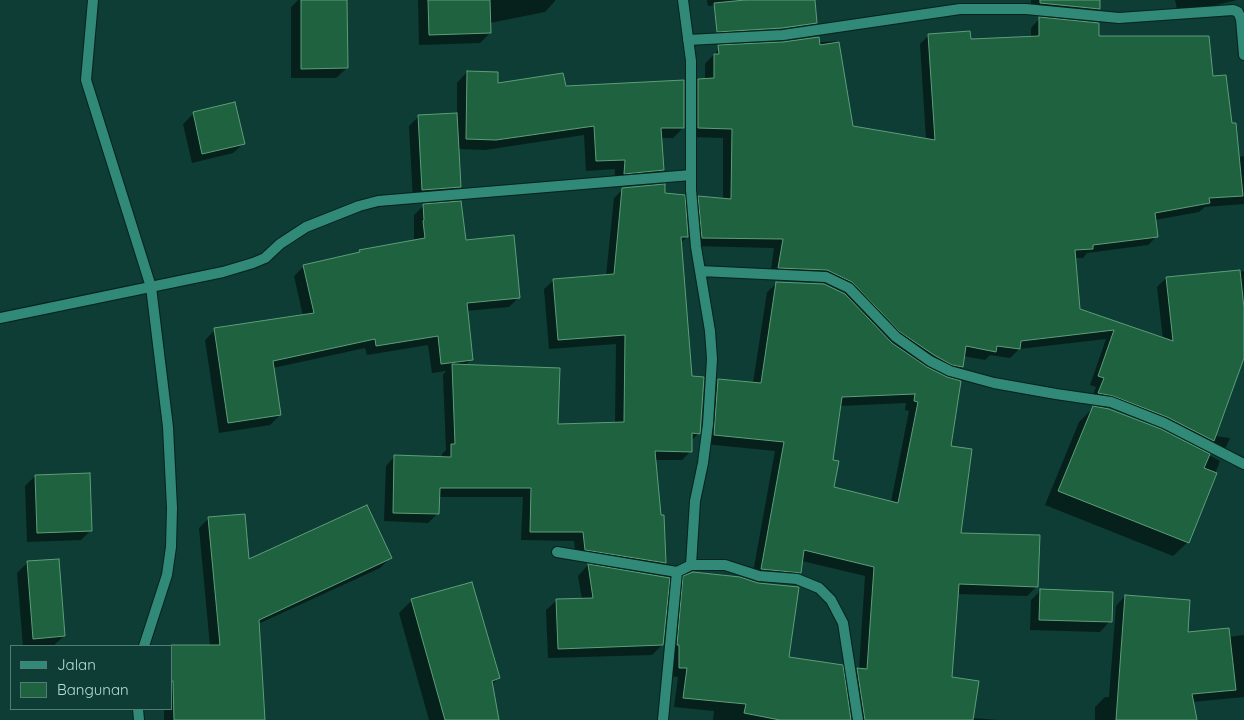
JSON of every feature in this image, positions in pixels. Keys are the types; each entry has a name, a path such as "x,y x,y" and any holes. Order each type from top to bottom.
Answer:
{"street":[{"path":"93,0 86,80 151,287 168,427 172,508 171,547 167,575 144,645"},
{"path":"683,0 691,60 693,218 710,331 712,359 704,463 695,502 692,565"},
{"path":"688,40 783,35 960,9 1026,9 1119,18 1233,10 1238,12 1243,30 1244,55"},
{"path":"0,318 223,272 253,263 265,258 280,244 306,227 359,206 378,201 691,175"},
{"path":"700,271 826,277 849,288 896,337 930,361 950,371 994,383 1111,402 1164,423 1244,464"},
{"path":"556,552 677,572 692,565 724,565 759,576 797,579 819,588 831,600 843,623 858,720"},
{"path":"664,720 677,572"}],"building":[{"path":"301,0 347,0 348,68 301,69"},
{"path":"428,0 490,0 491,33 429,35"},
{"path":"745,0 815,0 817,23 782,28 717,32 714,3"},
{"path":"1040,0 1100,0 1100,9 1040,3"},
{"path":"1039,17 1099,23 1099,36 1209,36 1213,76 1226,75 1232,123 1236,123 1243,196 1209,198 1210,203 1155,213 1158,237 1093,245 1093,249 1075,250 1080,309 1173,341 1166,277 1240,270 1244,308 1244,358 1214,441 1167,417 1113,396 1098,393 1104,378 1098,376 1114,330 1021,341 1020,349 997,346 996,352 966,346 963,367 952,365 900,332 852,282 827,270 778,268 783,239 702,238 698,196 731,199 732,129 698,128 698,79 714,78 714,54 719,54 718,45 783,42 819,37 820,45 839,42 853,126 935,140 928,34 970,31 971,39 1039,36"},
{"path":"467,71 498,72 498,83 563,73 566,86 684,80 684,128 661,128 664,170 624,174 625,160 596,161 594,126 496,140 466,139"},
{"path":"235,102 245,144 202,154 193,112"},
{"path":"457,113 461,187 422,190 418,115"},
{"path":"665,184 665,193 685,195 688,237 681,237 692,376 704,377 700,434 692,433 692,452 655,451 661,515 664,515 666,563 585,550 583,532 530,532 531,488 440,488 439,514 393,513 394,455 451,457 451,444 455,444 452,364 560,368 558,424 624,422 625,335 558,340 553,279 614,274 622,188"},
{"path":"461,201 466,240 514,235 520,298 467,303 473,360 441,364 438,336 376,346 375,339 273,361 281,415 228,423 214,328 314,313 303,265 360,252 359,250 425,238 423,204"},
{"path":"776,282 824,284 845,294 892,343 927,367 947,377 961,381 951,446 972,449 961,533 1040,535 1038,587 959,584 952,677 979,681 973,720 865,720 857,668 867,669 874,567 804,550 801,573 761,569 784,442 714,435 718,379 761,383","holes":["915,394 914,401 918,402 898,503 834,487 839,461 833,460 842,397"]},
{"path":"1093,406 1109,409 1161,429 1210,454 1204,468 1217,473 1189,543 1058,491"},
{"path":"90,473 92,531 37,533 35,475"},
{"path":"367,505 392,558 259,620 265,720 174,720 172,645 220,645 208,517 245,514 249,559"},
{"path":"59,559 65,636 33,639 27,561"},
{"path":"588,564 670,578 663,645 558,649 556,599 593,598"},
{"path":"693,572 740,577 758,583 799,587 789,657 843,665 851,720 780,720 744,713 746,704 683,698 687,668 679,668 679,645 677,645 683,576"},
{"path":"472,582 500,678 492,681 499,720 445,720 411,599"},
{"path":"1040,589 1113,592 1112,622 1039,620"},
{"path":"1125,595 1190,600 1188,632 1229,628 1236,690 1192,694 1197,720 1116,720"}]}
